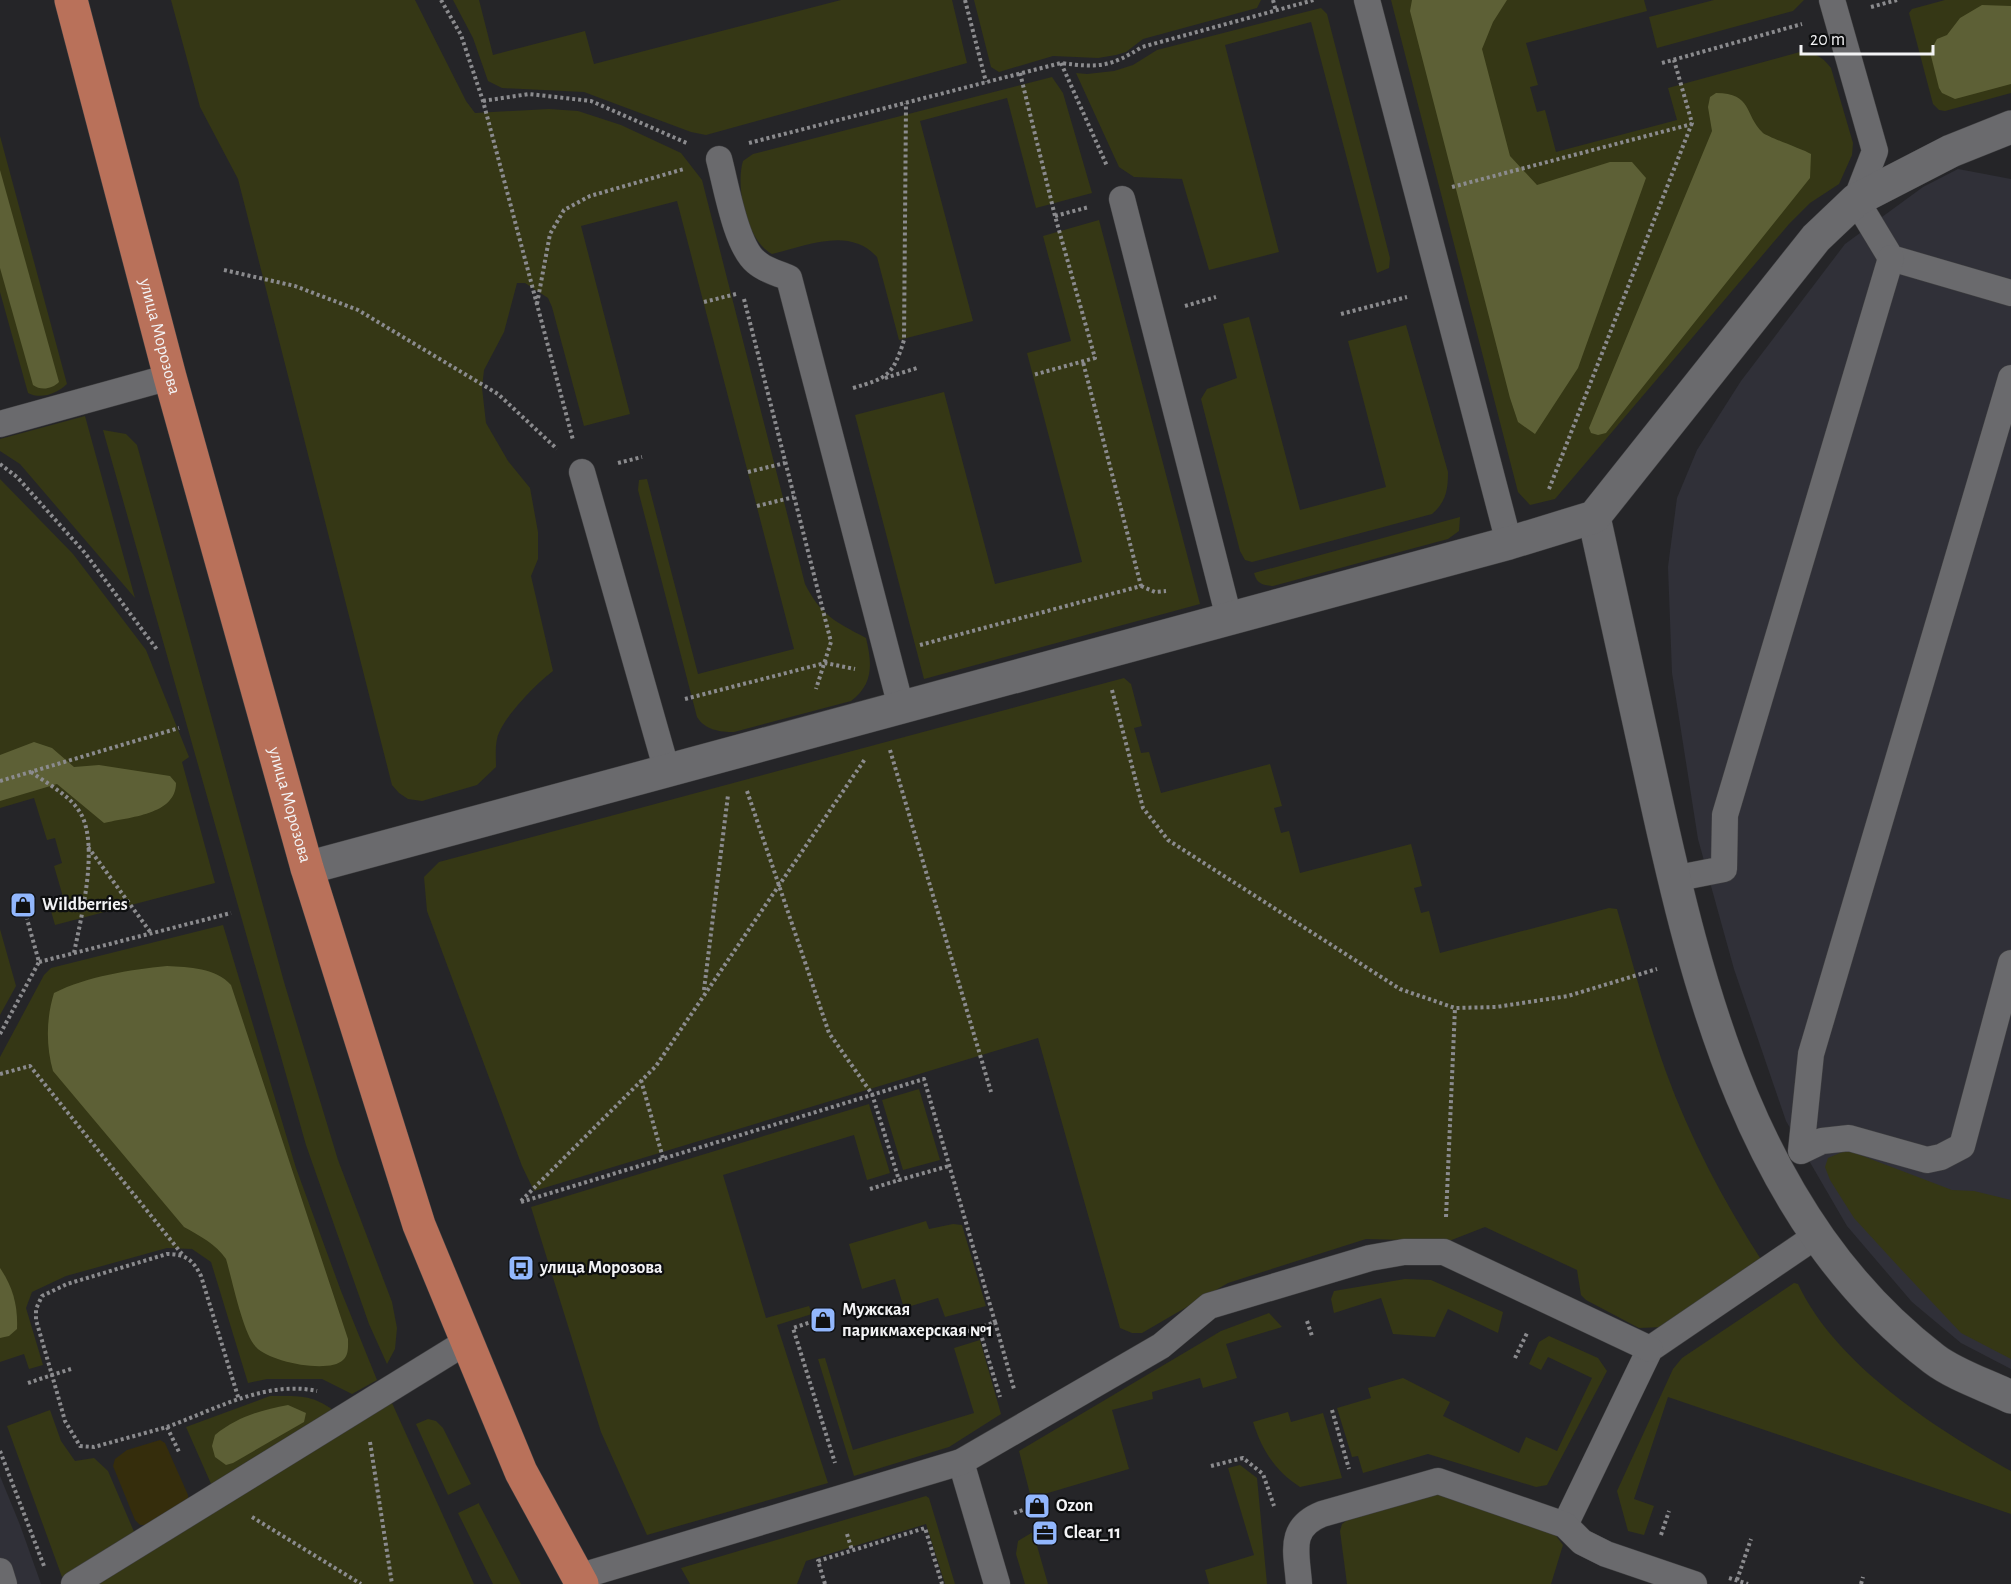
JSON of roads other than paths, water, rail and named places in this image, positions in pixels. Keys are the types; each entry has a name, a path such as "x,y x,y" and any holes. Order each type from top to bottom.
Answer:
{"main road":[{"name":"улица Морозова","path":"71,0 170,377 307,868 419,1225 521,1472 580,1580"}],"street":[{"path":"307,868 803,733 893,719 1103,653 1520,540 1594,517 1816,238 1856,200 1951,151 2011,127"},
{"path":"1594,517 1673,879 1695,958 1753,1125 1786,1188 1816,1236 1881,1314 1936,1361 2011,1397"}],"lane":[{"path":"1367,0 1442,288 1520,540"},
{"path":"1834,8 1875,151 1856,200 1891,258 2011,293"},
{"path":"719,159 744,245 754,261 770,272 789,278 887,654 893,719"},
{"path":"1122,199 1229,618"},
{"path":"1673,879 1724,869 1725,815 1891,258"},
{"path":"0,424 170,377"},
{"path":"1786,1188 1801,1151 1811,1054 2011,378"},
{"path":"582,472 667,771"},
{"path":"1801,1151 1822,1142 1850,1138 1927,1160 1941,1157 1962,1146 2011,963"},
{"path":"1565,1525 1650,1349 1816,1236"},
{"path":"580,1580 961,1462 1009,1425 1161,1346 1209,1306 1371,1258 1404,1252 1444,1252 1650,1349"},
{"path":"74,1584 466,1341"},
{"path":"961,1462 997,1584"},
{"path":"1299,1584 1297,1540 1299,1531 1307,1522 1434,1481 1565,1525 1582,1542 1606,1554 1694,1584"},
{"path":"0,1571 4,1584"}],"place":[{"name":"Wildberries","path":"23,905"},
{"name":"улица Морозова","path":"521,1268"},
{"name":"Мужская парикмахерская №1","path":"823,1320"},
{"name":"Ozon","path":"1037,1506"},
{"name":"Clear_11","path":"1045,1533"}]}
